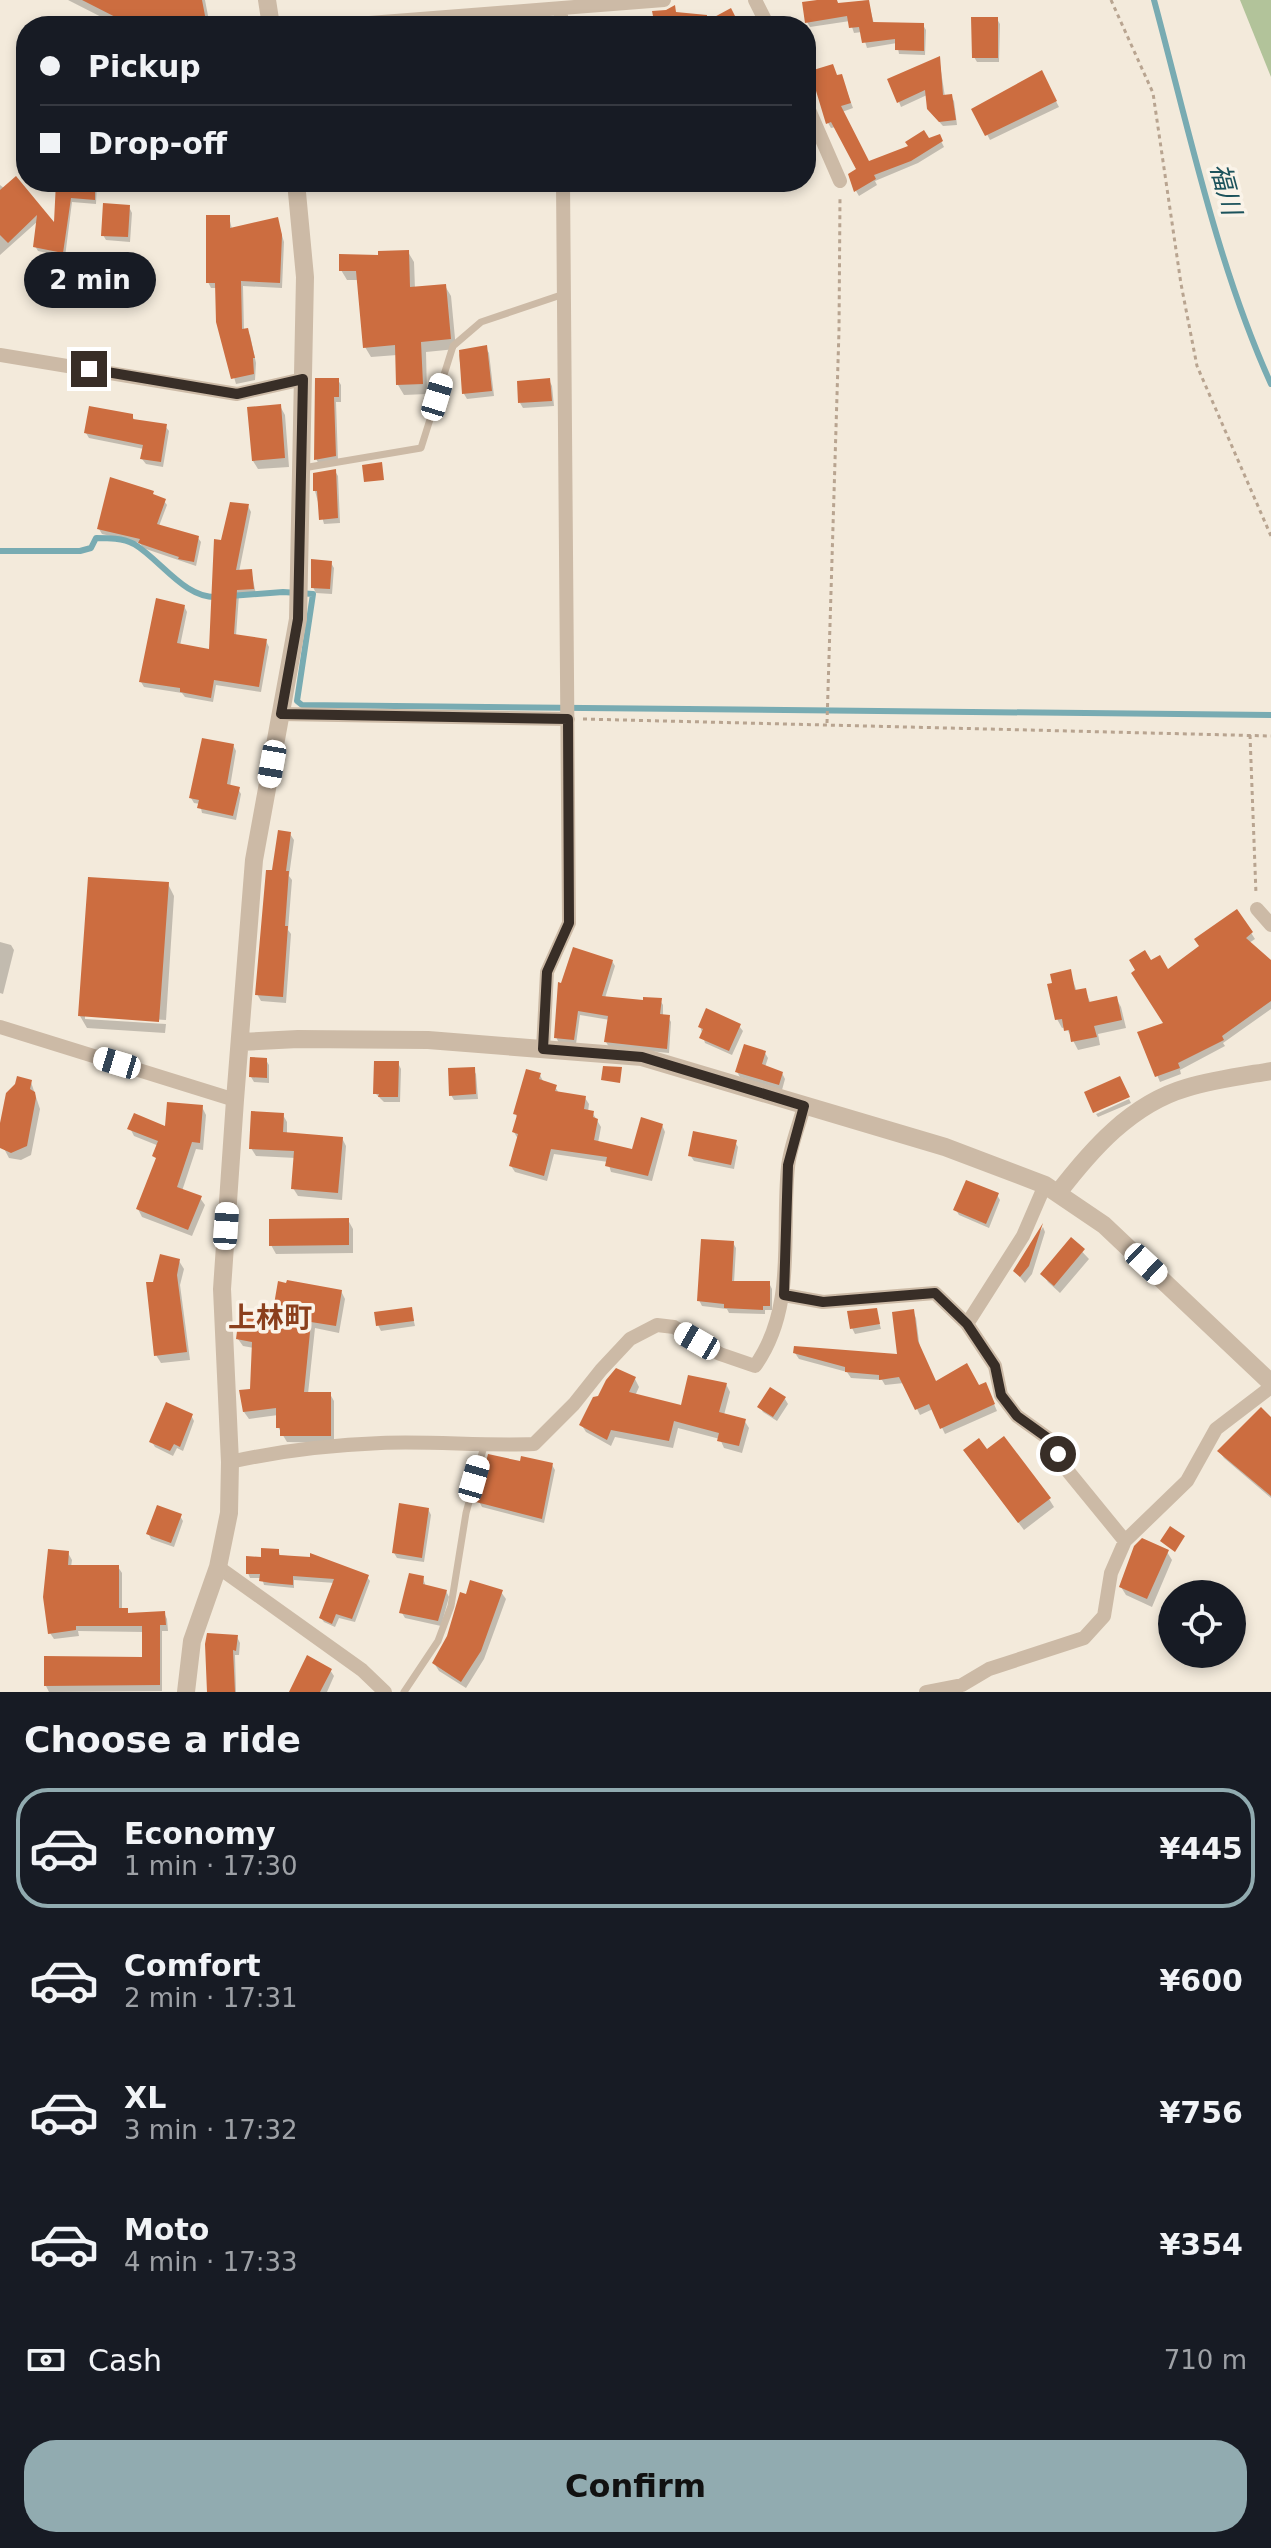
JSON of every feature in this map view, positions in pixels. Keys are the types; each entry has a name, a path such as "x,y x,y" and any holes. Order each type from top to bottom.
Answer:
{"street":[{"path":"466,16 664,0"},
{"path":"561,9 561,16"},
{"path":"816,126 840,181"},
{"path":"186,1692 192,1641 218,1567 229,1513 230,1462 222,1289 235,1100 254,860 298,619 305,277 297,192"},
{"path":"543,1049 547,972 569,923 563,192"},
{"path":"0,355 237,394 303,379"},
{"path":"281,714 568,719"},
{"path":"1257,909 1271,925"},
{"path":"0,1027 235,1100"},
{"path":"240,1042 428,1040 642,1057 945,1147 1051,1189 1104,1225 1271,1385 1216,1429 1187,1481 1125,1541 1111,1573 1104,1616 1084,1638 989,1669 962,1685 926,1692"},
{"path":"967,1324 1051,1189 1102,1140 1157,1101 1183,1089 1271,1071"},
{"path":"230,1462 268,1453 382,1443 534,1444 574,1404 630,1339 657,1325 674,1327 720,1354 755,1366 763,1355 784,1295 788,1165 804,1106"},
{"path":"784,1295 823,1302 935,1293 967,1324 995,1366 1001,1395 1017,1416 1049,1439 1067,1470 1125,1541"},
{"path":"218,1567 362,1670 385,1692"}],"lane":[{"path":"303,468 421,448 453,346 481,322 564,294"},
{"path":"404,1692 438,1641 451,1606 466,1513 484,1446"}],"path":[{"path":"1111,0 1153,93 1181,284 1197,366 1271,536"},
{"path":"827,723 839,346 840,181"},
{"path":"568,719 1271,736"},
{"path":"1250,735 1257,909"}],"green space":[{"path":"1240,0 1271,0 1271,77"}],"building":[{"path":"82,0 202,0 205,16 113,16"},
{"path":"869,0 873,22 924,23 924,51 895,50 895,39 862,43 859,27 849,28 847,16 816,21 816,16 804,16 802,2"},
{"path":"675,5 676,12 707,16 653,16 652,11 666,10"},
{"path":"731,8 735,16 716,16"},
{"path":"971,17 998,17 998,58 972,58"},
{"path":"940,56 943,95 952,94 956,120 939,122 927,109 925,90 897,103 887,79"},
{"path":"833,64 837,75 842,74 851,103 841,106 869,161 908,146 905,142 924,130 929,138 940,134 943,141 911,161 874,175 876,179 854,192 848,174 856,169 831,122 826,124 816,91 816,69"},
{"path":"1042,70 1057,101 985,136 971,109"},
{"path":"16,176 16,192 29,192 54,222 56,192 95,192 95,200 71,198 63,253 33,247 37,215 8,243 0,235 0,190"},
{"path":"103,203 130,205 128,237 101,236"},
{"path":"206,215 230,215 230,228 278,217 282,235 280,283 241,281 242,329 248,328 255,358 254,374 231,379 216,322 215,283 206,283"},
{"path":"409,250 410,287 446,284 451,339 421,342 423,384 396,385 395,345 363,348 356,271 339,271 339,254 378,255 378,251"},
{"path":"487,345 492,391 462,394 459,350"},
{"path":"315,378 339,378 339,397 334,397 336,456 314,460"},
{"path":"550,378 552,401 518,403 517,381"},
{"path":"281,404 285,458 252,461 247,407"},
{"path":"89,406 133,414 133,419 167,424 161,462 140,459 143,445 84,433"},
{"path":"382,462 384,480 364,482 362,465"},
{"path":"336,469 338,518 319,520 313,473"},
{"path":"110,477 154,491 153,494 166,499 157,524 199,536 194,562 138,543 140,539 97,529"},
{"path":"230,502 249,504 236,570 252,569 254,589 237,590 234,634 267,639 259,687 214,680 211,698 180,692 180,688 139,682 156,598 185,605 177,643 209,649 214,539 221,540"},
{"path":"311,559 332,561 330,589 311,588"},
{"path":"202,738 234,744 227,784 240,787 233,816 197,808 199,800 189,798"},
{"path":"278,830 291,832 286,871 289,871 285,926 288,926 283,997 255,995 266,870 272,870"},
{"path":"88,877 169,882 159,1022 78,1016"},
{"path":"1237,909 1253,932 1246,938 1271,960 1271,1001 1222,1036 1224,1040 1178,1063 1180,1068 1155,1077 1137,1032 1163,1023 1131,973 1135,970 1129,960 1145,950 1151,960 1160,955 1168,969 1199,946 1194,939"},
{"path":"573,947 613,960 602,996 643,1000 643,997 662,998 660,1014 670,1015 667,1049 604,1042 608,1016 578,1011 574,1040 554,1038 558,982 561,983"},
{"path":"1071,969 1075,990 1086,988 1089,1002 1117,996 1122,1020 1094,1026 1097,1037 1071,1042 1069,1030 1064,1031 1062,1019 1055,1020 1047,984 1052,983 1050,974"},
{"path":"706,1008 741,1024 729,1051 699,1038 703,1029 698,1027"},
{"path":"744,1044 766,1051 762,1064 783,1072 779,1085 735,1072"},
{"path":"250,1057 267,1058 267,1078 249,1077"},
{"path":"374,1061 399,1061 398,1097 373,1094"},
{"path":"603,1066 622,1067 620,1083 601,1080"},
{"path":"475,1067 476,1094 449,1096 448,1068"},
{"path":"526,1069 541,1073 539,1079 557,1085 555,1091 586,1096 584,1109 594,1111 593,1117 598,1119 594,1140 632,1149 641,1117 663,1124 648,1176 605,1166 607,1157 551,1149 544,1176 509,1166 518,1134 512,1132 517,1115 513,1114"},
{"path":"17,1076 32,1080 30,1089 35,1092 36,1098 27,1146 11,1153 0,1148 0,1123 6,1093 15,1084"},
{"path":"1120,1076 1130,1097 1093,1113 1084,1092"},
{"path":"167,1102 203,1105 200,1143 192,1142 177,1187 202,1196 188,1230 136,1209 156,1158 152,1156 158,1141 127,1129 134,1113 165,1126"},
{"path":"251,1111 284,1113 283,1132 343,1137 338,1193 291,1189 294,1151 249,1149"},
{"path":"693,1131 737,1140 731,1165 688,1156"},
{"path":"966,1180 999,1193 986,1224 953,1210"},
{"path":"349,1218 349,1245 269,1246 269,1219"},
{"path":"1043,1223 1029,1266 1020,1277 1013,1271"},
{"path":"1071,1237 1085,1249 1054,1286 1040,1274"},
{"path":"701,1239 734,1241 732,1281 770,1281 770,1306 763,1306 763,1310 724,1308 724,1304 697,1301"},
{"path":"160,1254 180,1259 177,1275 187,1352 154,1356 146,1282 153,1282"},
{"path":"287,1280 342,1290 336,1326 311,1322 304,1392 331,1392 331,1436 280,1436 280,1428 276,1428 276,1408 243,1412 239,1390 250,1389 252,1342 236,1339 239,1316 271,1322 278,1281 286,1283"},
{"path":"412,1307 414,1321 376,1326 374,1312"},
{"path":"877,1308 880,1324 850,1329 847,1311"},
{"path":"914,1309 918,1341 936,1381 967,1363 979,1385 986,1382 995,1404 940,1429 929,1404 915,1410 899,1377 879,1380 879,1375 845,1372 845,1367 793,1353 794,1346 897,1354 892,1312"},
{"path":"616,1368 636,1377 629,1392 681,1405 688,1375 727,1383 719,1412 746,1419 739,1446 717,1441 719,1433 674,1421 669,1441 611,1430 607,1440 579,1425 593,1397 598,1396"},
{"path":"770,1387 786,1397 773,1417 757,1407"},
{"path":"166,1402 193,1414 180,1447 174,1444 170,1451 149,1442"},
{"path":"1261,1407 1271,1417 1271,1496 1217,1451"},
{"path":"1004,1436 1051,1498 1018,1523 963,1450 979,1438 987,1449"},
{"path":"488,1454 520,1461 521,1456 553,1463 542,1519 476,1502"},
{"path":"399,1503 429,1508 422,1558 392,1553"},
{"path":"157,1505 182,1514 171,1543 146,1534"},
{"path":"1170,1526 1185,1536 1175,1552 1160,1541"},
{"path":"1142,1538 1169,1550 1147,1599 1119,1587 1134,1546"},
{"path":"261,1548 279,1549 279,1555 310,1557 310,1553 369,1575 352,1619 336,1614 332,1624 319,1618 334,1579 293,1576 293,1585 259,1581 260,1574 246,1574 246,1556 261,1557"},
{"path":"48,1549 69,1551 68,1565 119,1565 119,1608 128,1608 128,1613 165,1611 166,1625 160,1625 160,1685 44,1686 44,1656 142,1657 142,1626 76,1626 76,1630 48,1634 43,1597"},
{"path":"409,1573 424,1576 423,1584 447,1590 438,1621 399,1613"},
{"path":"470,1580 503,1590 481,1651 461,1682 432,1663 447,1636 460,1592 466,1594"},
{"path":"207,1633 238,1635 236,1651 233,1650 235,1692 207,1692"},
{"path":"307,1655 332,1669 320,1692 289,1692"}],"waterway":[{"name":"福川","path":"1154,0 1219,243 1271,384"},
{"path":"0,551 80,551 91,548 96,538 120,539 144,551 184,586 207,596 219,597"},
{"path":"230,596 283,592 313,594 297,701 302,705 1271,715"}],"district":[{"name":"上林町","path":"270,1317"}],"route":[{"path":"89,369 237,394 303,379 298,619 281,714 568,719 569,923 547,972 543,1049 642,1057 804,1106 788,1165 784,1295 823,1302 935,1293 967,1324 995,1366 1001,1395 1017,1416 1049,1439 1058,1454"}]}
